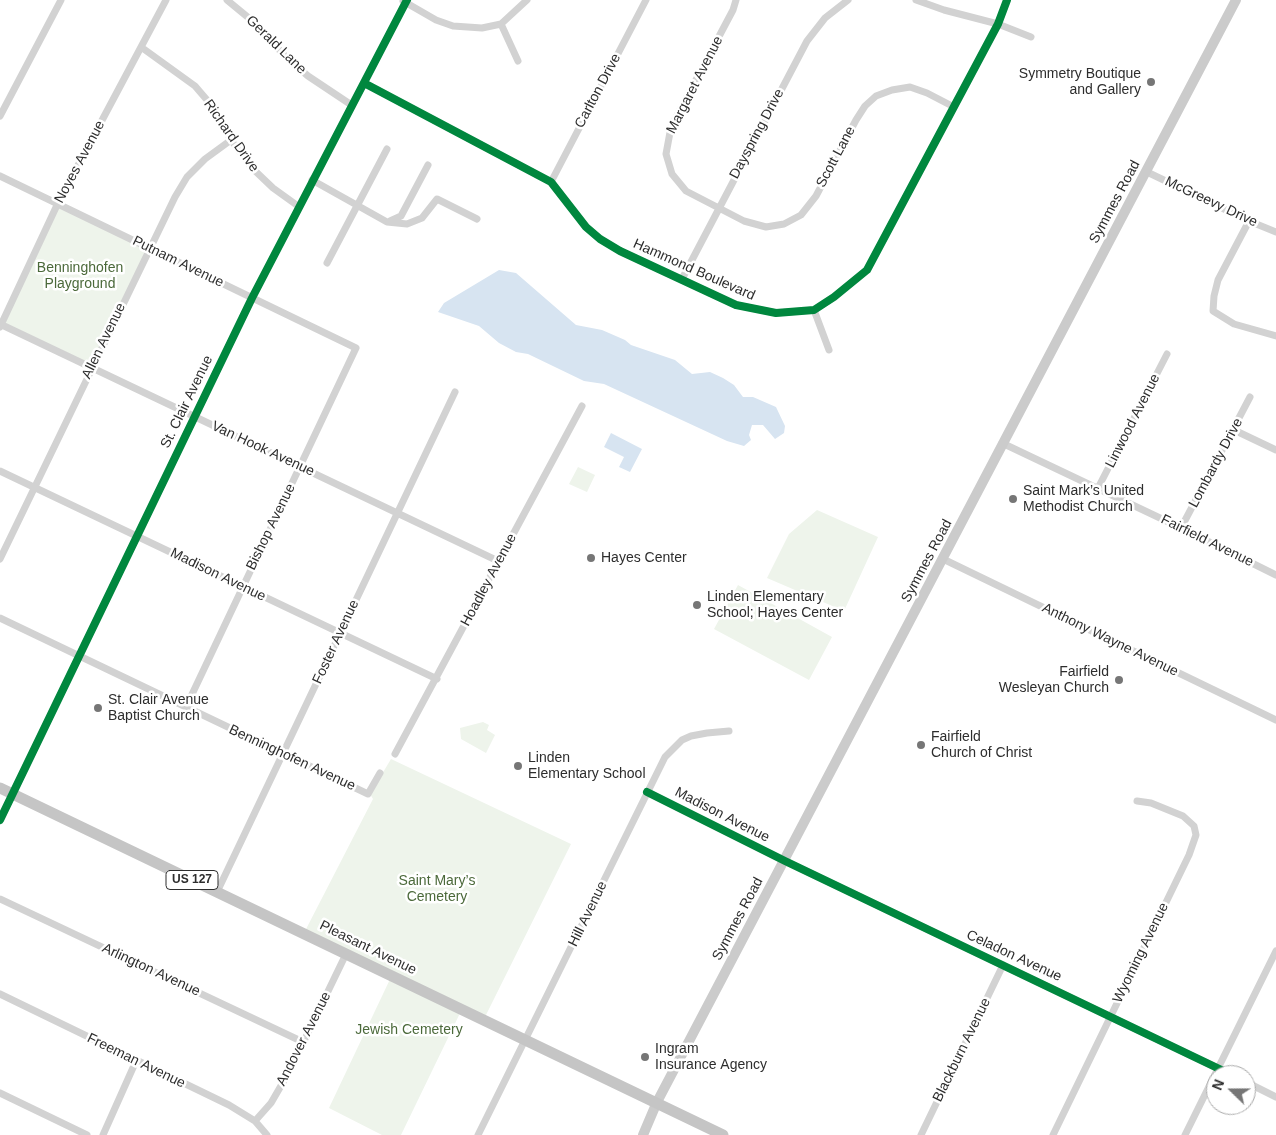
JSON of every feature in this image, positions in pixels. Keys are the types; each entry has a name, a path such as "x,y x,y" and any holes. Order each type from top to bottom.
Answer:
{"main road":[{"name":"Symmes Road","path":"643,1135 657,1102 1236,0"},
{"name":"Pleasant Avenue","path":"0,788 724,1135"}],"street":[{"path":"0,116 62,0"},
{"name":"Noyes Avenue","path":"0,325 58,203 166,0"},
{"name":"Gerald Lane","path":"227,0 250,19 287,58 308,76 350,104"},
{"path":"405,1 436,20 453,26 482,28 501,24 527,0"},
{"name":"Carlton Drive","path":"551,182 646,0"},
{"name":"Margaret Avenue","path":"718,207 686,191 672,174 666,154 671,127 733,10 736,0"},
{"name":"Dayspring Drive","path":"682,279 718,207 807,41 825,18 848,0"},
{"path":"916,0 930,6 998,24 1031,37"},
{"name":"Hammond Boulevard","path":"364,83 551,182 586,226 600,239 620,251 736,305 757,311 776,313 814,310 845,289 867,270 998,24 1007,0"},
{"name":"St. Clair Avenue","path":"0,820 252,298 350,104 364,83 405,1"},
{"path":"501,24 518,61"},
{"name":"Richard Drive","path":"141,47 195,86 213,107 231,140 251,168 273,188 298,206"},
{"name":"Scott Lane","path":"718,207 744,221 766,227 784,224 800,215 816,196 856,120 876,96 892,90 910,88 927,93 954,107"},
{"name":"Allen Avenue","path":"0,559 149,248 187,177 204,159 231,140"},
{"path":"327,263 387,149"},
{"path":"387,222 401,216 428,165"},
{"name":"McGreevy Drive","path":"1147,172 1276,232"},
{"name":"Putnam Avenue","path":"0,176 356,348"},
{"path":"312,180 387,222 407,224 422,218 437,199 477,218"},
{"path":"1249,221 1218,280 1214,296 1214,311 1234,324 1276,336"},
{"path":"814,310 829,350"},
{"name":"Van Hook Avenue","path":"0,325 498,561"},
{"name":"Bishop Avenue","path":"186,707 356,348"},
{"name":"Linwood Avenue","path":"1098,488 1167,354"},
{"name":"Foster Avenue","path":"216,892 455,392"},
{"name":"Lombardy Drive","path":"1181,528 1250,397"},
{"name":"Hoadley Avenue","path":"395,754 582,406"},
{"path":"1234,430 1276,450"},
{"name":"Fairfield Avenue","path":"1002,443 1276,575"},
{"name":"Madison Avenue","path":"0,472 242,586 340,635 437,679"},
{"name":"Anthony Wayne Avenue","path":"943,559 1276,720"},
{"name":"Benninghofen Avenue","path":"0,618 368,794 380,773"},
{"name":"Hill Avenue","path":"478,1135 527,1039 664,757 682,740 707,733 730,731"},
{"name":"Madison Avenue","path":"648,792 785,861"},
{"name":"Wyoming Avenue","path":"1053,1135 1189,854 1196,835 1194,826 1183,816 1151,803 1137,801"},
{"name":"Celadon Avenue","path":"785,861 1211,1065"},
{"name":"Arlington Avenue","path":"0,898 303,1042"},
{"path":"1219,1065 1276,951"},
{"name":"Andover Avenue","path":"255,1121 275,1096 289,1072 346,954"},
{"name":"Blackburn Avenue","path":"921,1135 1004,965"},
{"name":"Freeman Avenue","path":"0,994 229,1105 255,1121 267,1135"},
{"path":"103,1135 136,1061"},
{"path":"1256,1087 1276,1097"},
{"path":"1185,1135 1206,1091"},
{"path":"0,1093 87,1135"}],"green space":[{"name":"Benninghofen Playground","path":"58,203 149,248 91,368 1,325"},
{"path":"578,467 595,475 587,492 569,484"},
{"path":"817,510 878,537 844,611 767,578 789,534"},
{"path":"738,585 832,637 809,680 714,629"},
{"path":"483,722 489,725 487,730 495,735 486,753 461,739 460,728"},
{"name":"Saint Mary’s Cemetery","path":"391,759 571,844 484,1019 462,1009 401,1135 382,1135 329,1108 392,975 304,933 373,799 370,794"}],"water":[{"path":"499,270 516,273 576,325 602,330 625,340 631,345 675,360 692,374 710,372 734,385 743,397 753,397 776,407 785,426 784,433 775,439 763,425 752,425 749,435 751,440 744,446 727,441 604,384 584,381 528,354 516,352 499,343 479,326 438,312 444,303"},
{"path":"611,433 642,449 630,472 619,467 624,457 604,447"}],"cycle path":[{"path":"0,820 252,298 407,0"},
{"path":"364,83 551,182 586,227 600,239 620,251 736,305 776,313 814,310 834,297 867,270 998,24 1007,0"},
{"path":"647,792 785,861 1211,1065"}],"place":[{"name":"Symmetry Boutique and Gallery","path":"1151,82"},
{"name":"Saint Mark’s United Methodist Church","path":"1013,499"},
{"name":"Hayes Center","path":"591,558"},
{"name":"Linden Elementary School; Hayes Center","path":"697,605"},
{"name":"Fairfield Wesleyan Church","path":"1119,680"},
{"name":"St. Clair Avenue Baptist Church","path":"98,708"},
{"name":"Fairfield Church of Christ","path":"921,745"},
{"name":"Linden Elementary School","path":"518,766"},
{"name":"Ingram Insurance Agency","path":"645,1057"}],"park label":[{"name":"Jewish Cemetery","path":"409,1030"}]}
